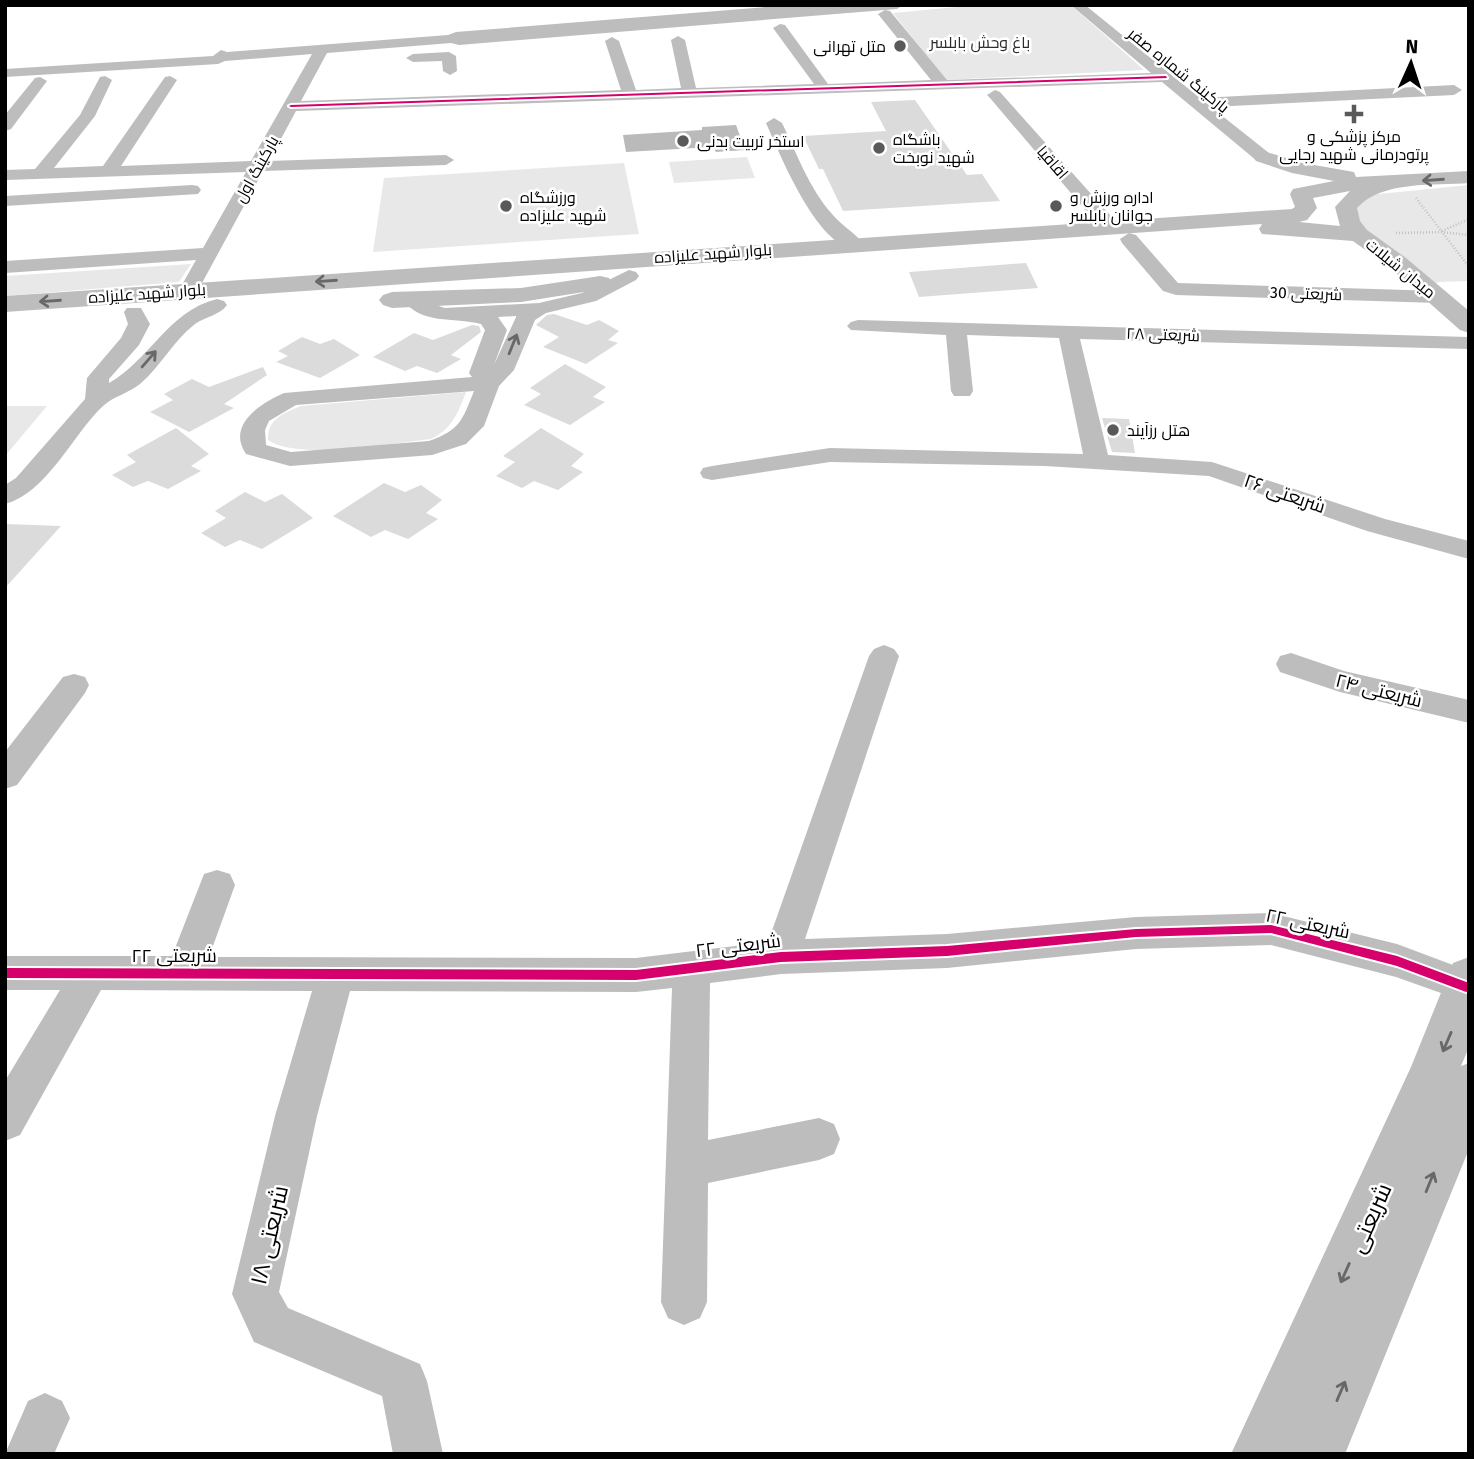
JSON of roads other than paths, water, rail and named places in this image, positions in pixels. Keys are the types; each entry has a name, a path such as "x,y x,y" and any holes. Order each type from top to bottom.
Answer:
{"main road":[{"path":"1263,157 1299,169 1400,183"},
{"path":"1263,157 1324,217 1359,235"},
{"name":"میدان شیلات","path":"1469,177 1400,183 1366,190 1348,203 1346,214 1359,235 1435,294 1469,325"},
{"path":"1301,194 1353,184 1400,183"},
{"name":"بلوار شهید علیزاده","path":"5,321 217,306 521,295 583,288 629,276 715,266 1120,234 1300,215 1306,208 1301,194"},
{"name":"بلوار شهید علیزاده","path":"5,304 854,244 1295,228 1359,235"},
{"path":"629,276 538,283 528,277 540,269 646,258"},
{"path":"1435,294 1465,276"},
{"path":"363,279 469,280 485,285 485,289 475,294 412,299"},
{"name":"شریعتی","path":"1261,1454 1429,1084 1452,1029 1467,983"},
{"name":"شریعتی","path":"1314,1454 1469,1087"}],"street":[{"path":"812,10 842,5"},
{"name":"پارکینگ شماره صفر","path":"1077,5 1263,157"},
{"path":"318,56 453,39 456,36 812,10 891,10 943,85"},
{"path":"779,28 824,89"},
{"path":"678,40 690,93"},
{"path":"612,41 630,95"},
{"path":"7,70 218,60 219,57 318,56 388,60 449,56 450,71"},
{"name":"پارکینگ اول","path":"190,290 318,56"},
{"path":"291,106 1166,78"},
{"path":"40,174 87,116 105,80"},
{"path":"5,126 40,81"},
{"path":"109,171 177,85 160,124"},
{"path":"1197,103 1454,90"},
{"name":"اقاقیا","path":"995,95 1120,234 1173,288"},
{"path":"774,123 811,202 825,220 854,244"},
{"path":"5,175 109,171 134,165 257,168 446,160"},
{"path":"5,201 246,187"},
{"path":"5,267 210,253"},
{"path":"412,299 428,311 471,314 540,309 589,297 629,276"},
{"name":"شریعتی 30","path":"1173,288 1435,294"},
{"path":"5,496 25,483 96,400 132,379 166,340 189,319 217,306"},
{"path":"489,383 292,398 272,407 257,420 251,437 255,449 290,459 432,447 457,439 472,426 489,383 503,370 526,317 540,309"},
{"path":"96,400 98,378 131,340 139,324 134,312"},
{"path":"471,314 488,319 496,330 480,373 489,383"},
{"name":"شریعتی ۲۸","path":"858,326 1469,343"},
{"path":"956,328 962,391"},
{"path":"1068,332 1097,462"},
{"name":"شریعتی ۲۶","path":"712,473 830,456 1097,462 1212,469 1376,525 1469,550"},
{"path":"781,957 884,656"},
{"name":"شریعتی ۲۴","path":"1291,664 1340,681 1469,712"},
{"path":"5,776 74,685"},
{"path":"184,973 217,885"},
{"name":"شریعتی ۲۲","path":"5,973 636,975 781,957 947,951 1136,933 1271,929 1397,961 1467,983"},
{"path":"684,1302 691,968"},
{"path":"5,1120 91,973"},
{"name":"شریعتی ۱۸","path":"337,973 296,1116 255,1294 271,1325 402,1381 418,1454"},
{"path":"687,1166 820,1139"}],"place":[{"name":"متل تهرانی","path":"900,46"},
{"name":"مرکز پزشکی و پرتودرمانی شهید رجایی","path":"1354,114"},
{"name":"استخر تربیت بدنی","path":"683,141"},
{"name":"باشگاه شهید نوبخت","path":"879,148"},
{"name":"ورزشگاه شهید علیزاده","path":"506,206"},
{"name":"اداره ورزش و جوانان بابلسر","path":"1056,206"},
{"name":"هتل رزآیند","path":"1113,430"}],"park label":[{"name":"باغ وحش بابلسر","path":"980,42"}]}
